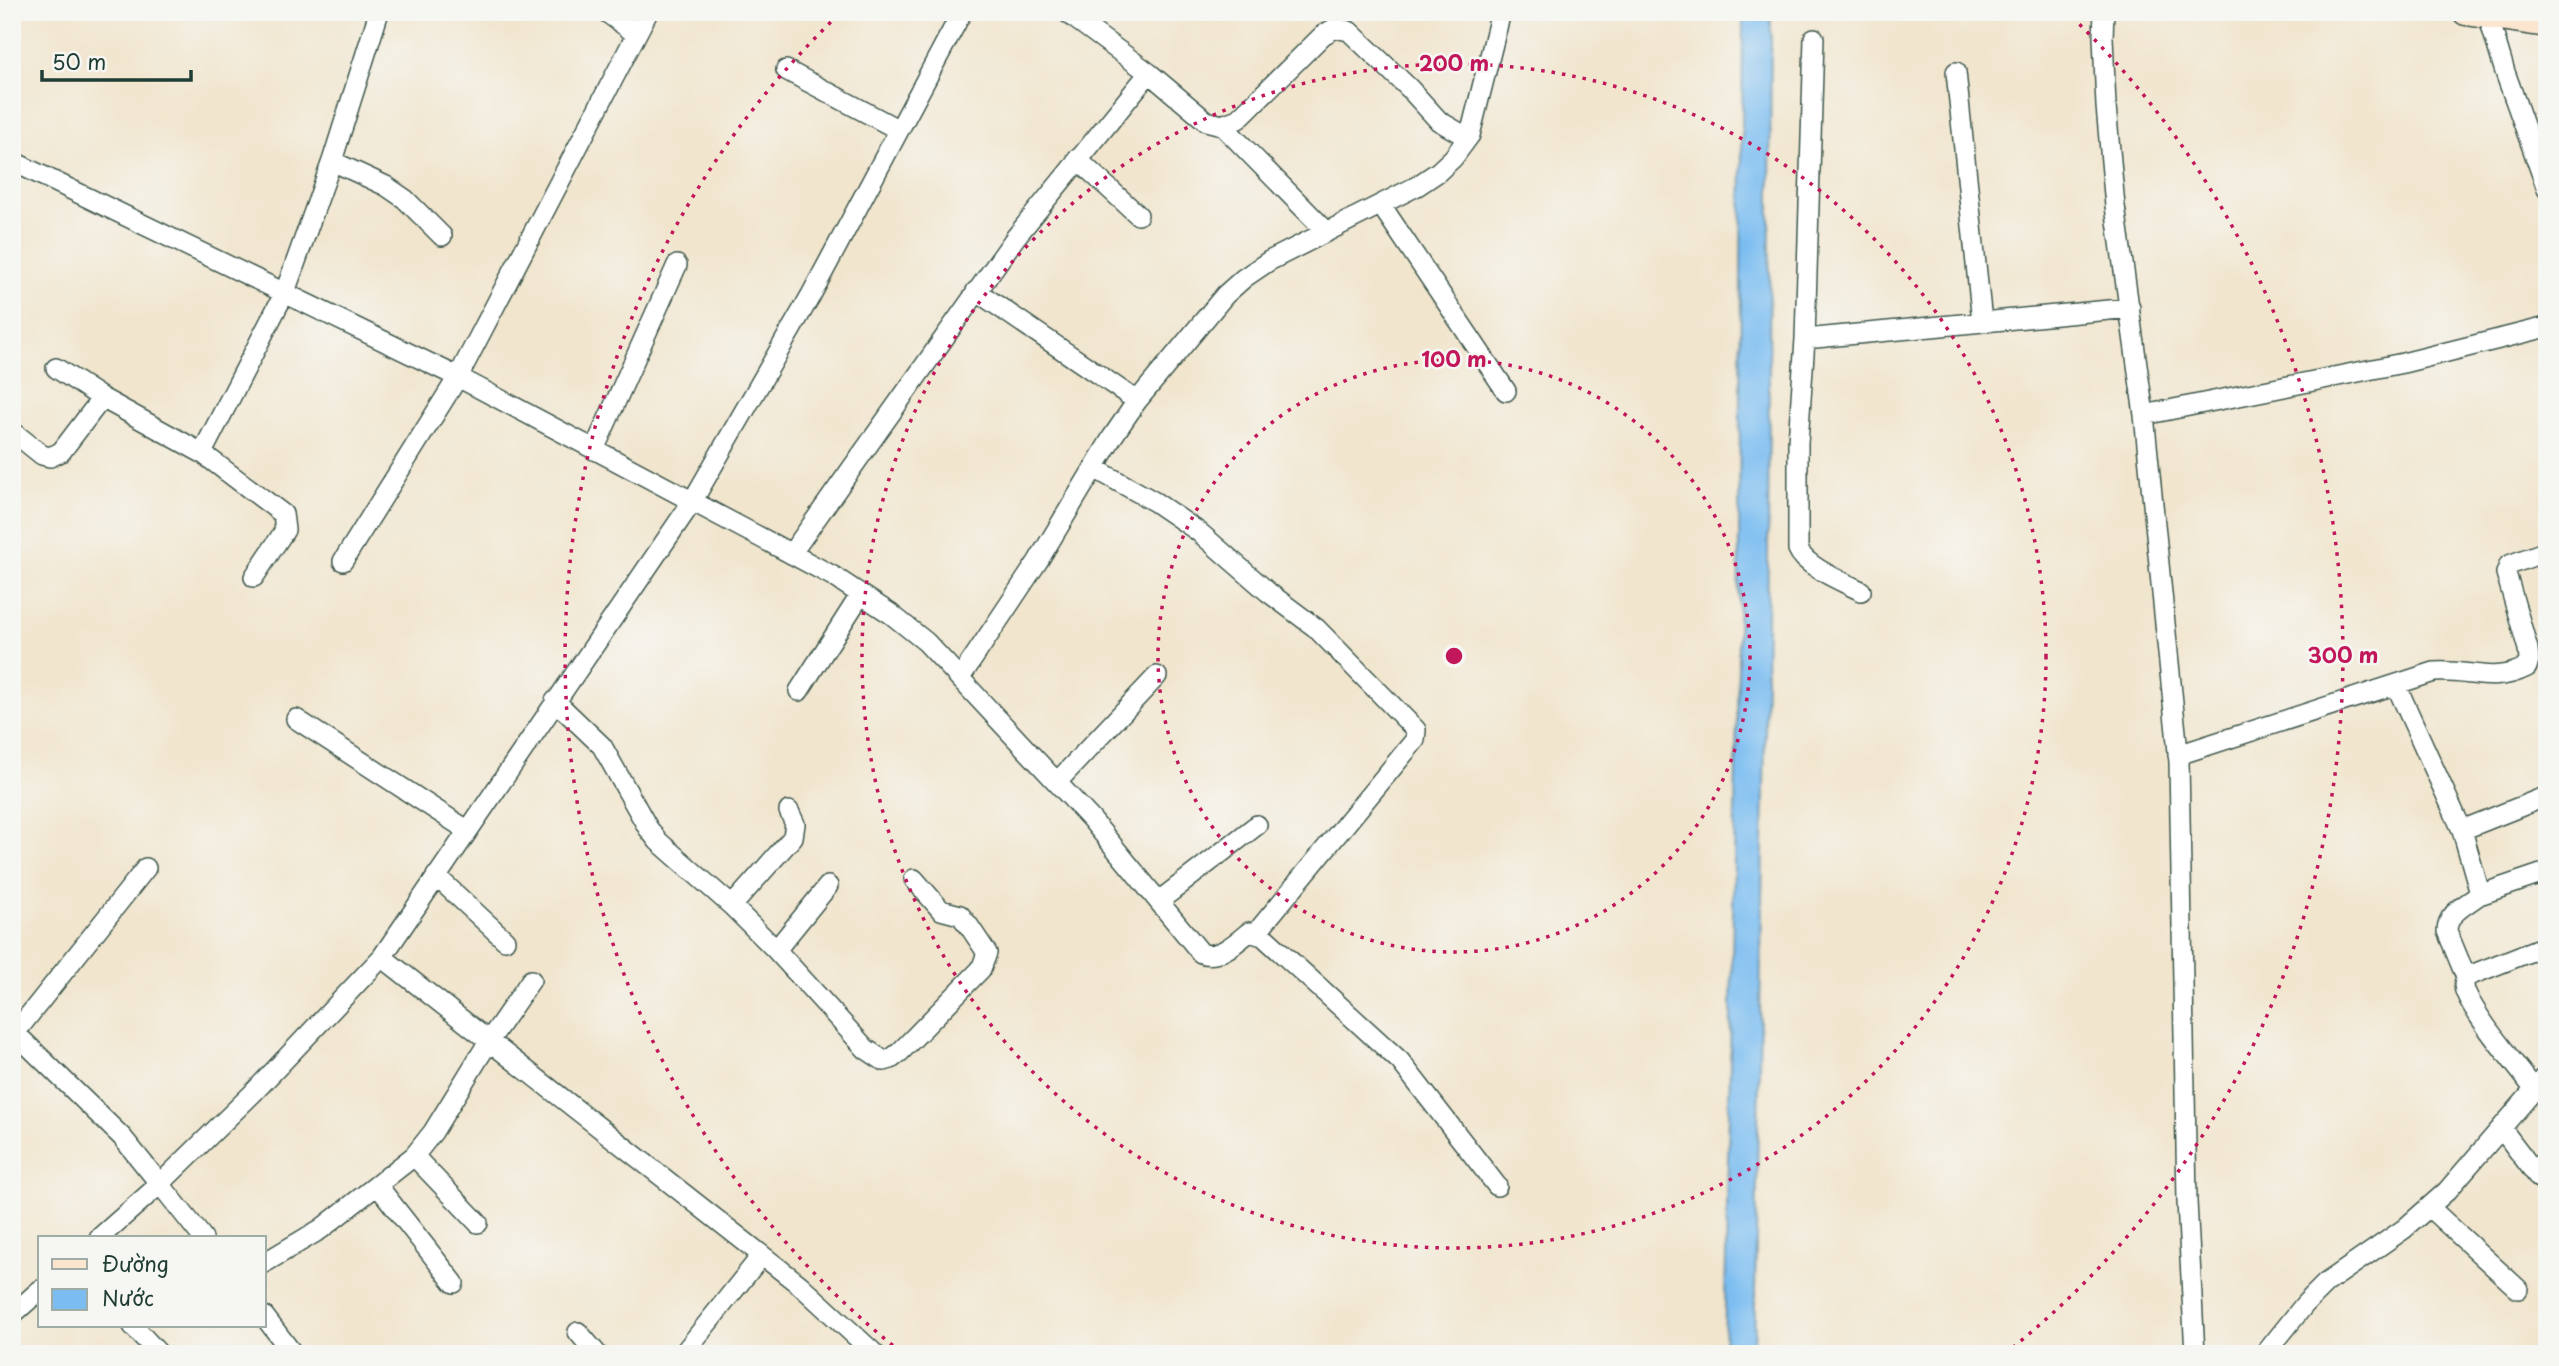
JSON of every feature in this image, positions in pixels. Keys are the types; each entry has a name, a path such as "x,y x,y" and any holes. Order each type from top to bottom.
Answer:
{"street":[{"path":"202,453 285,292 332,161 379,12"},
{"path":"606,12 636,34"},
{"path":"343,561 458,377 648,12"},
{"path":"101,1236 160,1184 253,1093 382,957 692,502 811,295 962,12"},
{"path":"1066,12 1149,73 1206,121 1222,125 1327,232"},
{"path":"960,678 1038,561 1137,401 1211,311 1244,278 1269,261 1381,205 1438,172 1453,158 1470,135 1501,12"},
{"path":"2104,12 2111,168 2144,415 2178,755 2184,969 2186,1200 2195,1354"},
{"path":"2481,13 2547,24"},
{"path":"2481,13 2547,189"},
{"path":"1222,125 1238,119 1323,35 1335,29 1349,31 1409,88 1439,121 1458,132 1470,135"},
{"path":"1814,38 1805,339 1798,443 1798,549 1800,555 1814,566 1861,591"},
{"path":"786,70 899,130"},
{"path":"1956,72 1982,322"},
{"path":"791,554 976,291 1077,159 1149,73"},
{"path":"1077,159 1138,215"},
{"path":"12,161 458,377 834,576 861,594 926,642 1057,782 1201,953 1207,956 1219,953 1249,932 1263,936 1400,1060 1497,1186"},
{"path":"332,161 386,186 405,199 442,236"},
{"path":"1381,205 1506,391"},
{"path":"594,450 677,265"},
{"path":"976,291 1137,401"},
{"path":"1805,339 2130,307"},
{"path":"2144,415 2390,366 2547,327"},
{"path":"56,368 102,398 202,453 283,513 285,530 254,578"},
{"path":"12,431 42,456 55,456 61,452 102,398"},
{"path":"1094,468 1155,502 1199,531 1268,592 1316,628 1416,730 1416,740 1256,933"},
{"path":"2178,755 2434,672 2466,672 2483,677 2496,677 2513,674 2526,667 2529,660 2528,649 2506,573 2509,565 2547,551"},
{"path":"799,691 861,594"},
{"path":"1057,782 1157,677"},
{"path":"2396,685 2462,830 2479,895"},
{"path":"555,701 602,746 658,841 732,906 866,1049 884,1061 891,1059 981,969 987,953 960,915 941,910 914,878"},
{"path":"296,719 467,830"},
{"path":"2462,830 2547,796"},
{"path":"732,906 793,836 795,824 789,811"},
{"path":"1159,901 1257,825"},
{"path":"146,868 14,1032 122,1137 201,1236"},
{"path":"2265,1354 2305,1304 2326,1283 2404,1229 2447,1191 2540,1082 2465,991 2466,977 2447,931 2447,923 2450,916 2479,895 2541,874"},
{"path":"436,876 505,940"},
{"path":"776,950 828,886"},
{"path":"2466,977 2547,945"},
{"path":"382,957 800,1285 875,1354"},
{"path":"266,1262 321,1229 414,1156 433,1132 489,1041 531,980"},
{"path":"2501,1128 2539,1178"},
{"path":"414,1156 478,1223"},
{"path":"378,1186 454,1283"},
{"path":"2430,1207 2518,1289"},
{"path":"683,1354 762,1255"},
{"path":"12,1315 38,1292"},
{"path":"266,1320 293,1354"},
{"path":"135,1328 159,1354"},
{"path":"578,1332 597,1354"}],"water":[{"path":"1743,12 1771,12 1768,564 1754,1354 1724,1354 1738,667"}]}
